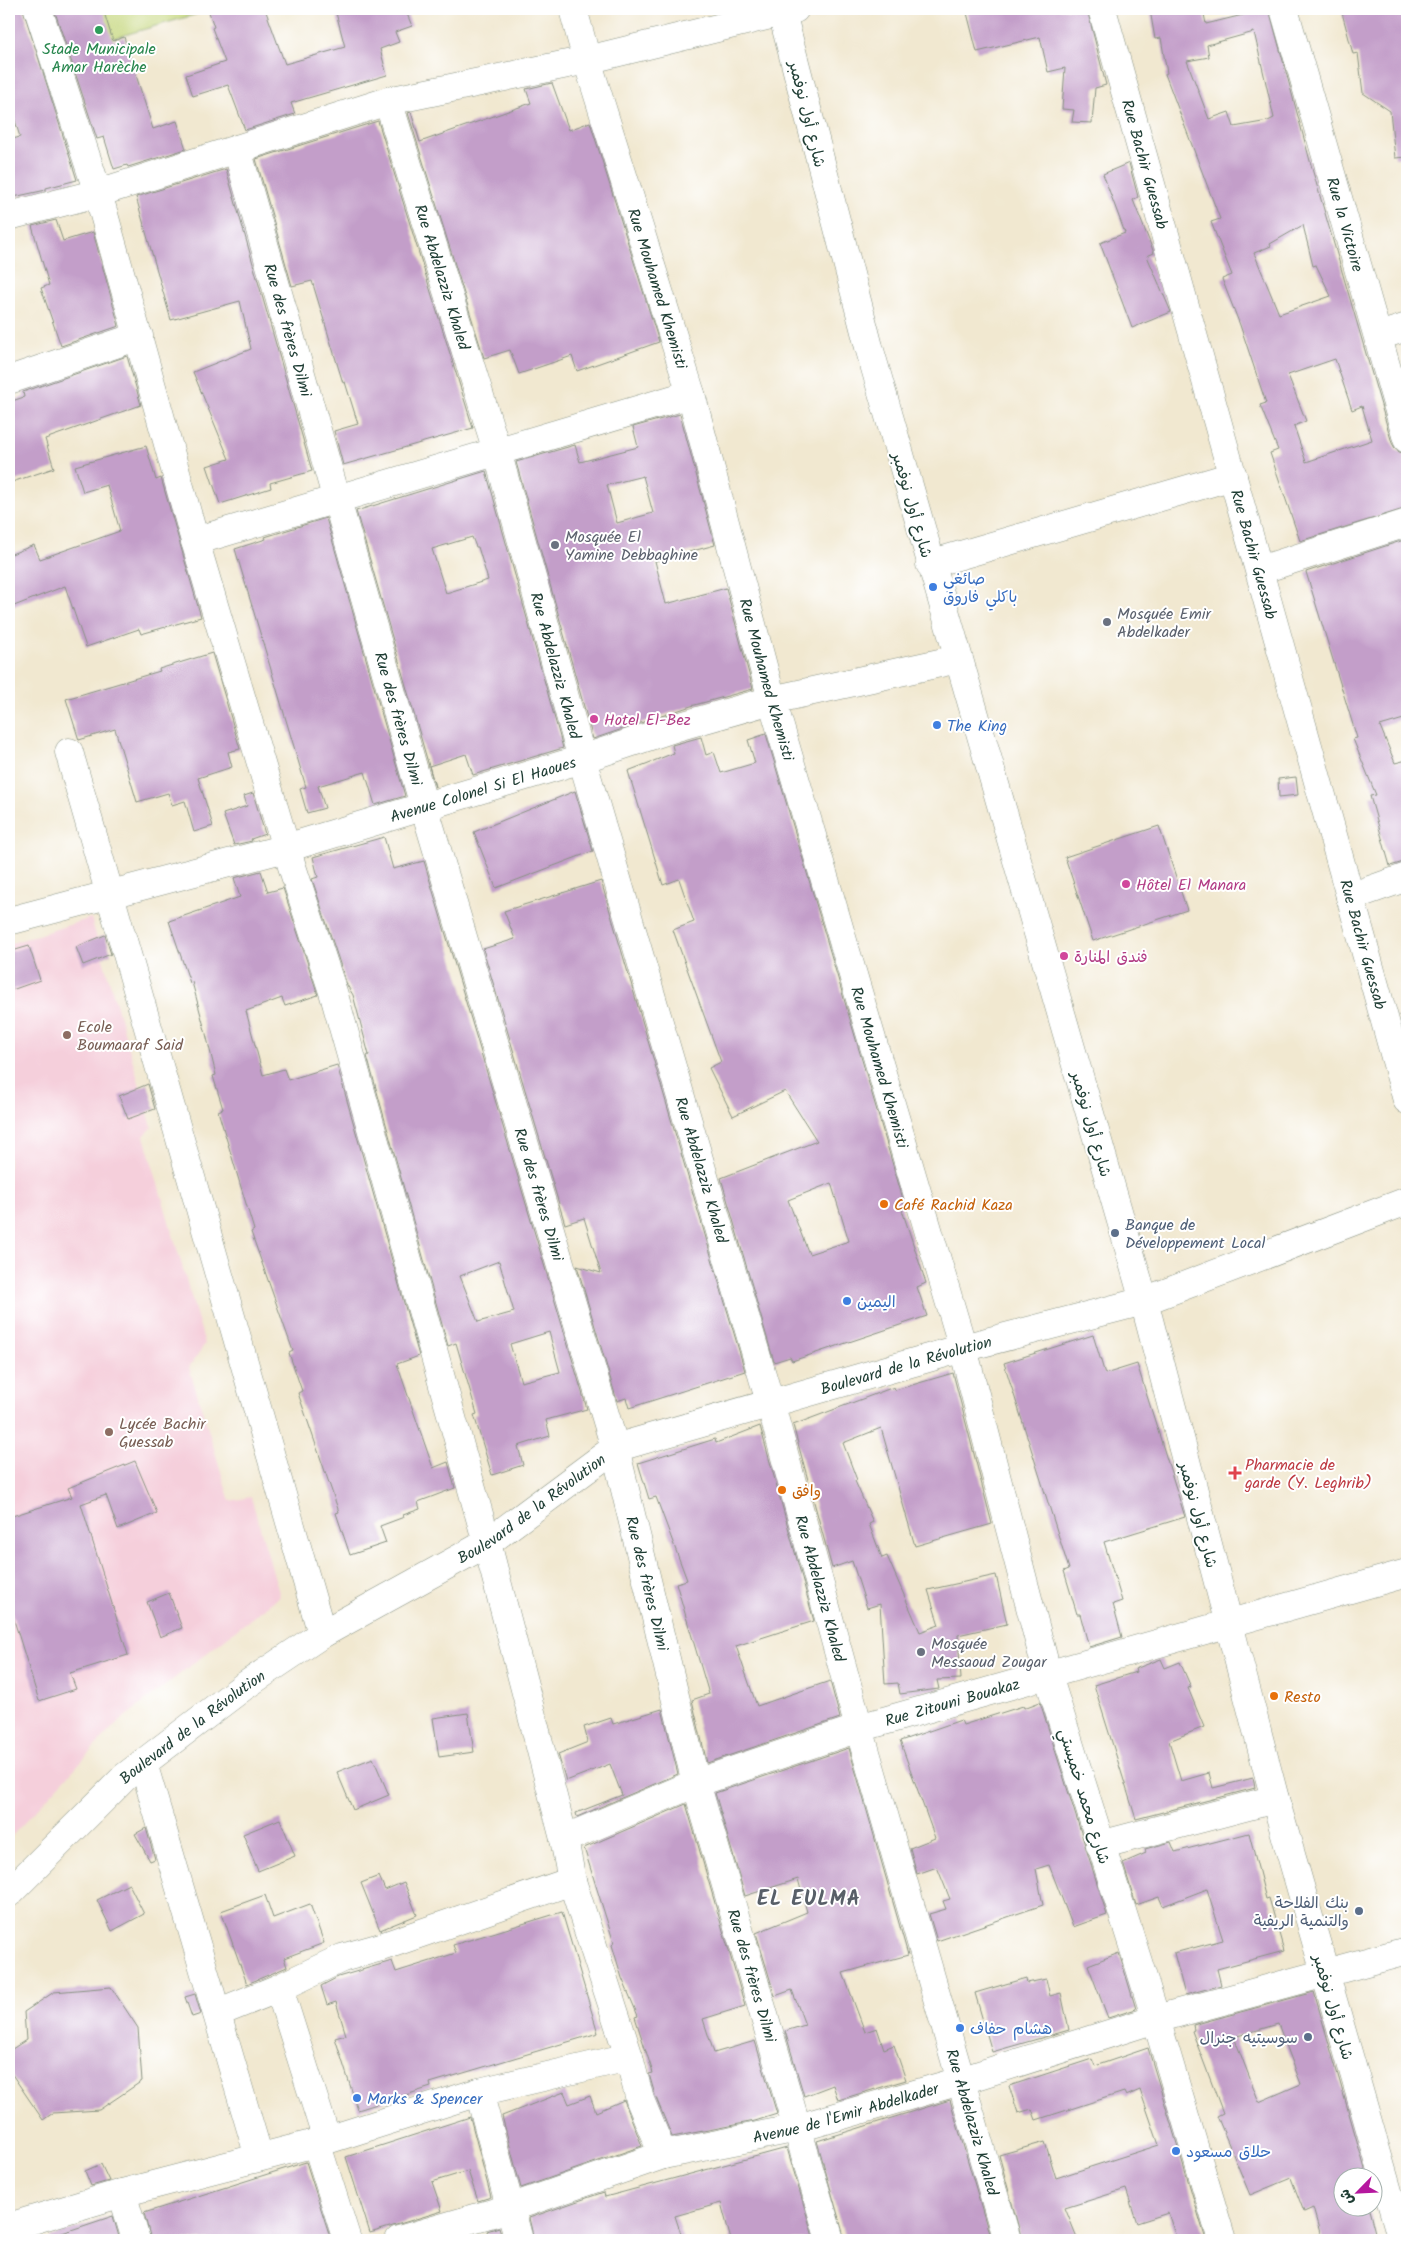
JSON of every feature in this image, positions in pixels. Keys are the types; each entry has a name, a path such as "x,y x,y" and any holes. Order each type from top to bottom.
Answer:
{"street":[{"path":"38,9 98,193 195,540 286,848 334,995 487,1543 564,1839 572,1881 629,2057 640,2100 663,2155"},
{"name":"Rue Mouhamed Khemisti","path":"573,9 586,60 691,394 772,700 963,1348"},
{"name":"Rue Bachir Guessab","path":"1102,9 1407,1100"},
{"name":"Rue la Victoire","path":"1284,9 1379,336 1407,440"},
{"path":"9,216 98,193 388,102 586,60 786,10"},
{"name":"شارع أول نوفمبر","path":"786,10 868,347 1144,1301 1275,1799 1324,1975 1402,2240"},
{"name":"Rue Abdelazziz Khaled","path":"388,102 498,451 582,759 770,1402 859,1728 1007,2240"},
{"name":"Rue des frères Dilmi","path":"237,149 424,806 615,1448 696,1782 830,2240"},
{"path":"1379,336 1407,327"},
{"path":"9,380 139,336"},
{"path":"195,540 691,394"},
{"path":"930,564 1234,476"},
{"path":"1260,570 1407,523"},
{"name":"Avenue Colonel Si El Haoues","path":"12,915 111,893 286,848 582,759 677,727 772,700 958,660"},
{"path":"69,752 322,1634"},
{"path":"1350,897 1407,877"},
{"name":"Boulevard de la Révolution","path":"9,1893 126,1776 243,1687 322,1634 487,1543 615,1448 963,1348 1144,1301 1407,1201"},
{"name":"شارع محمد خميستي","path":"963,1348 1048,1676 1156,2019 1222,2240"},
{"name":"Rue Zitouni Bouakaz","path":"564,1839 696,1782 859,1728 1407,1574"},
{"path":"143,1763 259,2157"},
{"path":"1100,1845 1275,1799"},
{"path":"217,2013 279,1988 342,1958 381,1947 572,1881"},
{"name":"Avenue de l'Emir Abdelkader","path":"399,2240 510,2208 663,2155 798,2128 960,2081 1156,2019 1407,1951"},
{"path":"279,1988 322,2141 347,2240"},
{"path":"9,2227 122,2193 322,2141 479,2092 629,2057"},
{"path":"479,2092 519,2240"},
{"path":"122,2193 136,2240"}],"shaded area":[{"name":"Lycée Bachir Guessab","path":"91,918 152,1127 144,1136 205,1344 189,1367 230,1501 251,1497 280,1596 116,1724 9,1839 9,944"}],"green space":[{"name":"Stade Municipale Amar Harèche","path":"50,9 215,9 65,52"}],"building":[{"path":"9,9 23,9 77,180 46,188 46,190 9,198 9,140 20,137 9,101"},
{"path":"54,9 103,9 113,41 124,37 153,129 177,121 186,149 128,167 127,165 114,169 104,137 97,139"},
{"path":"208,9 265,9 285,64 345,47 335,9 405,9 412,26 395,32 399,42 380,49 387,75 291,103 295,114 245,130 228,85 193,96 186,75 225,62 212,28 214,27"},
{"path":"966,9 1087,9 1106,85 1095,88 1092,123 1072,122 1074,110 1062,109 1065,68 1048,72 1040,37 977,52"},
{"path":"1203,9 1206,24 1251,13 1250,9 1269,9 1313,172 1392,443 1396,450 1403,454 1407,470 1407,508 1300,541 1270,453 1278,450 1260,405 1266,403 1240,325 1222,279 1232,275 1211,222 1220,219 1165,74 1167,73 1161,38 1155,39 1150,10","holes":["1254,32 1274,118 1268,121 1234,127 1229,112 1209,119 1187,61 1209,57 1207,45","1303,225 1313,266 1316,265 1331,296 1279,314 1254,253 1271,246 1270,244","1335,359 1352,410 1362,406 1372,440 1306,462 1294,426 1306,421 1288,375"]},
{"path":"1341,9 1407,9 1407,157 1395,158 1390,111 1363,93 1358,53 1353,54"},
{"path":"552,83 569,130 590,122 659,342 577,371 572,356 519,374 510,350 484,358 408,113 411,112 420,142 531,103 526,89"},
{"path":"378,121 473,428 343,465 334,431 358,424 345,382 343,383 312,281 292,286 256,159"},
{"path":"1129,163 1138,197 1133,200 1154,253 1147,256 1171,312 1132,328 1100,243 1125,233 1103,174"},
{"path":"226,169 312,471 270,483 271,488 220,504 207,466 229,459 193,372 251,349 240,301 171,320 136,197"},
{"path":"56,220 63,241 93,232 119,326 61,346 41,288 49,285 32,226"},
{"path":"127,356 141,405 45,439 54,468 9,483 9,402 24,397 23,392"},
{"path":"680,414 715,545 655,561 666,604 726,588 753,689 691,706 593,739 516,462 575,445 580,462 638,447 633,427","holes":["643,476 653,513 617,523 607,485"]},
{"path":"146,446 156,480 161,478 201,617 141,634 139,629 86,647 65,586 9,608 9,555 34,545 40,559 120,531 107,485 83,492 75,466"},
{"path":"486,471 563,748 473,775 466,754 429,766 435,787 356,511","holes":["472,537 476,547 478,547 488,580 446,593 432,549"]},
{"path":"326,518 405,796 375,805 365,772 318,786 325,808 307,813 300,789 306,787 235,549 266,539 265,537"},
{"path":"1407,539 1407,718 1380,726 1395,763 1407,760 1407,861 1390,866 1370,796 1376,795 1353,739 1357,738 1306,572"},
{"path":"212,653 240,749 228,752 232,767 198,778 213,826 194,832 185,801 172,805 168,793 137,802 115,729 79,740 66,699 160,671 159,669"},
{"path":"766,734 905,1206 901,1207 926,1283 917,1287 927,1316 792,1361 790,1357 774,1362 721,1178 817,1141 785,1091 733,1116 709,1068 721,1062 673,930 694,922 679,879 663,885 628,771 674,753 672,745 701,737 706,755 714,752 721,773 755,763 748,740","holes":["831,1183 849,1241 809,1254 788,1200"]},
{"path":"1296,777 1298,795 1279,797 1278,779"},
{"path":"575,791 593,851 496,888 474,832"},
{"path":"253,793 265,834 251,839 252,841 234,845 223,814 247,806 244,796"},
{"name":"Hôtel El Manara","path":"1159,826 1187,910 1093,941 1065,857"},
{"path":"384,837 393,869 424,861 587,1409 546,1420 550,1436 518,1446 523,1465 492,1475 474,1415 477,1414 456,1343 448,1346 367,1056 369,1055 353,995 347,985 312,879 318,877 313,857","holes":["499,1261 514,1312 478,1322 460,1276","549,1332 560,1372 521,1382 510,1344"]},
{"path":"261,871 268,892 283,888 318,995 285,1006 282,998 246,1011 263,1075 284,1069 288,1080 337,1065 419,1356 397,1364 433,1468 448,1462 455,1488 418,1502 420,1509 380,1526 386,1543 350,1555 336,1513 339,1512 298,1393 302,1391 289,1353 293,1351 251,1232 254,1230 218,1111 223,1109 213,1076 216,1075 206,1034 192,982 190,983 169,921 240,897 234,878"},
{"path":"601,881 745,1371 629,1408 626,1398 617,1401 577,1266 601,1273 584,1218 565,1224 483,949 515,939 504,911"},
{"path":"105,935 111,954 83,965 76,947"},
{"path":"29,946 40,980 9,991 9,952"},
{"path":"148,1084 155,1109 128,1119 119,1096"},
{"path":"1093,1335 1105,1374 1137,1364 1185,1517 1104,1542 1122,1601 1113,1604 1122,1637 1089,1647 1080,1614 1077,1614 1064,1571 1069,1569 1004,1363"},
{"path":"953,1373 992,1524 915,1546 881,1428 843,1443 857,1480 855,1481 873,1522 869,1524 882,1558 887,1556 920,1632 939,1625 928,1590 996,1575 1007,1624 958,1635 961,1679 937,1680 939,1689 900,1694 898,1683 885,1684 880,1604 867,1608 852,1561 832,1568 793,1425 894,1387 895,1390"},
{"path":"760,1426 814,1621 736,1646 757,1706 830,1681 840,1718 707,1763 692,1700 709,1694 676,1583 687,1580 656,1497 649,1499 638,1463 715,1439 716,1443"},
{"path":"135,1461 157,1513 118,1529 106,1495 81,1504 128,1655 70,1673 76,1689 39,1701 9,1604 9,1517 72,1497 68,1488"},
{"path":"169,1593 182,1628 160,1637 147,1602"},
{"path":"1161,1659 1165,1668 1180,1662 1191,1687 1188,1688 1204,1727 1169,1741 1181,1781 1209,1773 1213,1788 1253,1778 1255,1788 1136,1819 1094,1685 1136,1672 1135,1669"},
{"path":"1040,1702 1107,1915 1073,1927 1049,1865 1036,1869 1043,1905 937,1941 929,1914 946,1909 943,1901 950,1899 937,1867 917,1874 910,1848 935,1838 900,1741 961,1720 963,1725"},
{"path":"662,1709 678,1774 577,1817 576,1813 622,1795 610,1764 566,1781 558,1754 588,1742 584,1727 611,1718 613,1724"},
{"path":"468,1713 474,1752 439,1757 433,1718"},
{"path":"849,1748 908,1955 843,1973 865,2032 877,2028 884,2049 894,2045 906,2080 838,2100 833,2085 804,2096 785,2031 805,2025 792,1990 775,1996 756,1933 807,1912 798,1879 745,1896 715,1793"},
{"path":"373,1758 389,1795 353,1810 337,1772"},
{"path":"686,1804 745,2006 703,2019 714,2053 755,2041 777,2114 755,2121 672,2137 655,2095 649,2074 653,2073 635,2017 638,2016 622,1978 612,1945 614,1943 584,1848"},
{"path":"280,1819 295,1856 258,1871 243,1834"},
{"path":"146,1828 155,1859 150,1861 135,1834"},
{"path":"1249,1833 1266,1899 1269,1898 1284,1951 1217,1969 1221,1985 1185,1995 1174,1953 1223,1940 1207,1889 1163,1906 1159,1897 1136,1905 1123,1863 1146,1853 1145,1849 1171,1842 1175,1852"},
{"path":"379,1876 385,1890 404,1882 417,1915 380,1930 361,1883"},
{"path":"129,1884 144,1914 112,1931 97,1900"},
{"path":"265,1895 273,1918 310,1904 324,1943 284,1958 287,1967 247,1984 221,1911"},
{"path":"562,1912 598,2033 430,2083 431,2087 358,2110 335,2038 346,2035 336,2002 327,2005 321,1986 338,1977 392,1961 396,1972 456,1953 453,1945"},
{"path":"1119,1953 1136,2009 1108,2018 1088,1965"},
{"path":"1026,1978 1027,1983 1046,1979 1050,1996 1061,1993 1069,2030 992,2052 975,1993"},
{"path":"111,1987 138,2028 142,2081 99,2110 53,2113 43,2120 9,2070 9,2051 26,2040 24,2012 54,1992"},
{"path":"1314,1992 1364,2166 1334,2166 1334,2216 1371,2216 1377,2240 1322,2240 1313,2208 1304,2212 1291,2178 1250,2195 1217,2116 1223,2113 1192,2031 1194,2030 1193,2025","holes":["1278,2024 1301,2084 1259,2102 1234,2037"]},
{"path":"195,1994 201,2014 192,2017 185,1997"},
{"path":"1148,2048 1206,2240 1177,2240 1168,2213 1137,2223 1126,2189 1065,2208 1078,2240 1022,2240 999,2155 1045,2142 1056,2178 1159,2145 1140,2090 1126,2096 1124,2092 1036,2120 1032,2109 1018,2113 1009,2086 1092,2059 1095,2066"},
{"path":"564,2092 569,2104 590,2096 596,2112 624,2100 642,2146 521,2188 502,2116"},
{"path":"950,2100 991,2240 845,2240 817,2141"},
{"path":"470,2117 491,2197 478,2201 468,2171 432,2182 442,2211 370,2233 346,2157"},
{"path":"787,2148 814,2240 731,2240 721,2203 675,2216 683,2240 534,2240 529,2218 604,2192 605,2197"},
{"path":"306,2162 331,2240 151,2240 144,2213"},
{"path":"101,2164 109,2181 91,2186 85,2171"},
{"path":"113,2216 120,2240 51,2240 50,2237"},
{"path":"499,2227 503,2240 490,2240 487,2231"}],"place":[{"name":"Stade Municipale Amar Harèche","path":"99,30"},
{"name":"Mosquée El Yamine Debbaghine","path":"555,545"},
{"name":"صائغي باكلي فاروق","path":"933,587"},
{"name":"Mosquée Emir Abdelkader","path":"1107,622"},
{"name":"Hotel El-Bez","path":"594,719"},
{"name":"The King","path":"937,725"},
{"name":"Hôtel El Manara","path":"1126,884"},
{"name":"فندق المنارة","path":"1064,956"},
{"name":"Ecole Boumaaraf Said","path":"67,1035"},
{"name":"Café Rachid Kaza","path":"884,1204"},
{"name":"Banque de Développement Local","path":"1115,1233"},
{"name":"اليمين","path":"847,1301"},
{"name":"Lycée Bachir Guessab","path":"109,1432"},
{"name":"Pharmacie de garde (Y. Leghrib)","path":"1235,1473"},
{"name":"وافق","path":"782,1490"},
{"name":"Mosquée Messaoud Zougar","path":"921,1652"},
{"name":"Resto","path":"1274,1696"},
{"name":"بنك الفلاحة والتنمية الريفية","path":"1359,1911"},
{"name":"هشام حفاف","path":"960,2028"},
{"name":"سوسيتيه جنرال","path":"1308,2037"},
{"name":"Marks & Spencer","path":"357,2098"},
{"name":"حلاق مسعود","path":"1176,2151"}],"district":[{"name":"EL EULMA","path":"809,1898"}]}
